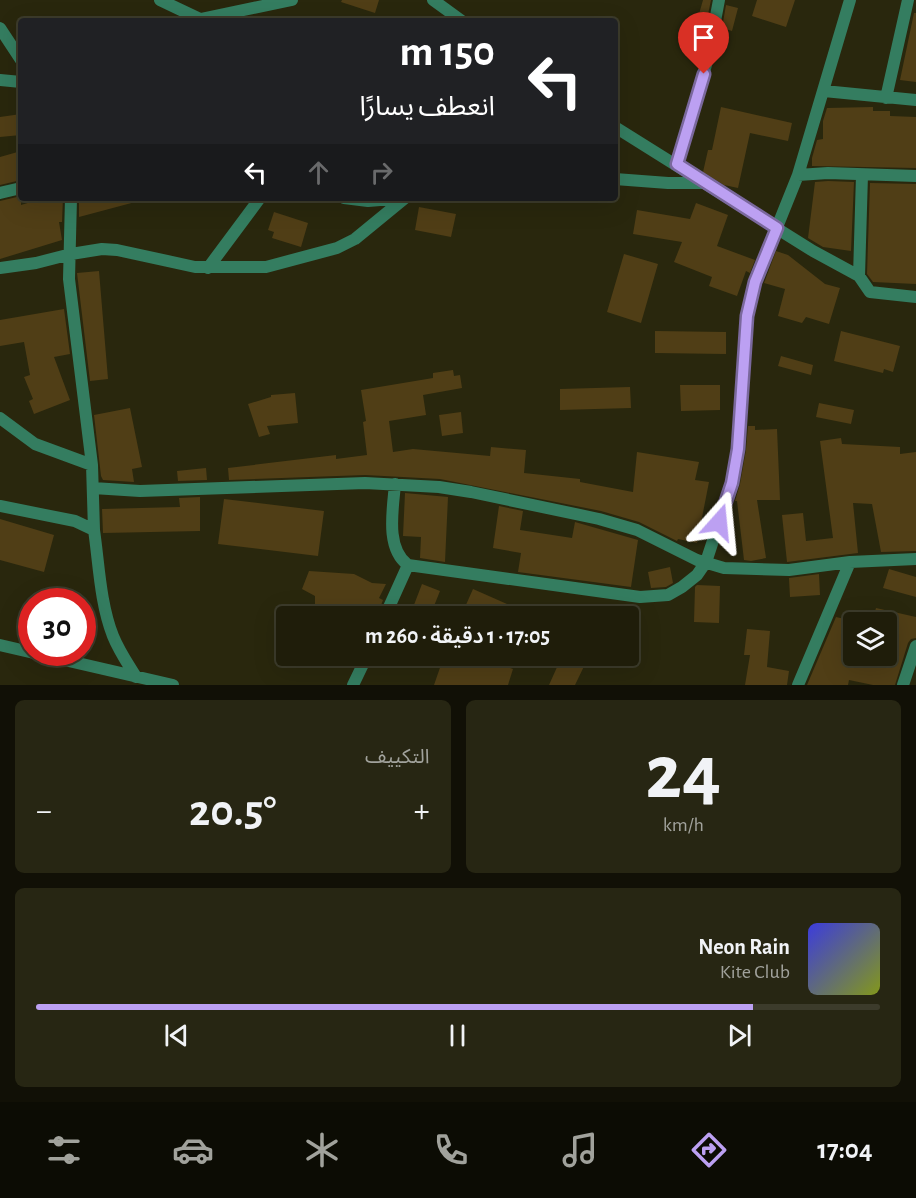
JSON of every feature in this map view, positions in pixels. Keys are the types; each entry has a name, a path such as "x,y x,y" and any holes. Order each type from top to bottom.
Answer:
{"street":[{"path":"160,0 194,18"},
{"path":"207,18 292,0"},
{"path":"433,0 458,18"},
{"path":"677,164 708,58 720,0"},
{"path":"395,484 392,523 395,544 402,560 408,565 628,596 668,595 697,575 706,562 732,483 738,449 747,316 755,282 798,175 850,0"},
{"path":"886,98 908,0"},
{"path":"0,28 18,55"},
{"path":"0,80 18,82"},
{"path":"824,91 916,100"},
{"path":"618,129 859,276 870,292 914,299"},
{"path":"798,175 828,173 916,176"},
{"path":"859,276 862,174"},
{"path":"618,179 704,183"},
{"path":"0,193 18,190"},
{"path":"71,201 69,279 92,465 93,530 105,607 113,635 136,677"},
{"path":"208,268 258,201"},
{"path":"0,268 102,249 117,250 186,266 266,267 337,248 355,239 401,201"},
{"path":"0,418 35,444 92,465"},
{"path":"93,488 140,491 322,484 395,484 439,487 599,519 637,530 724,568 789,570 850,562 916,559"},
{"path":"0,506 75,521 93,530"},
{"path":"798,685 850,562"},
{"path":"390,606 408,565"},
{"path":"0,645 173,685"},
{"path":"903,685 916,646"},
{"path":"353,685 362,666"}],"building":[{"path":"342,0 379,0 375,13 341,2"},
{"path":"703,0 711,0 706,24 697,21"},
{"path":"757,0 795,0 786,27 752,16"},
{"path":"726,5 738,8 732,31 722,28"},
{"path":"914,13 916,13 916,82 900,80"},
{"path":"721,107 792,123 788,141 750,133 738,188 724,185 703,172 708,150 712,150"},
{"path":"873,107 873,111 890,111 890,116 916,117 916,168 812,166 817,140 823,139 823,121 827,108"},
{"path":"18,114 18,135 0,137 0,117"},
{"path":"18,152 18,181 0,185 0,157"},
{"path":"815,182 854,182 851,251 823,247 808,238"},
{"path":"870,183 916,184 916,284 873,282 867,274"},
{"path":"18,197 21,205 34,201 63,201 62,222 59,222 62,240 0,259 0,201"},
{"path":"79,201 139,201 79,217"},
{"path":"696,203 728,215 717,246 755,260 750,273 746,271 737,296 709,286 712,277 674,262 682,242 633,234 637,210 690,219"},
{"path":"419,207 456,214 451,237 415,230"},
{"path":"274,212 308,223 301,247 272,238 274,232 268,230"},
{"path":"776,251 788,255 825,284 840,288 829,324 806,317 802,323 778,316 785,289 764,283"},
{"path":"624,254 658,264 641,323 607,312"},
{"path":"99,271 108,379 90,381 77,273"},
{"path":"64,309 70,354 54,357 70,400 34,414 29,401 33,399 24,377 30,375 24,342 0,346 0,320"},
{"path":"655,331 726,332 726,354 655,353"},
{"path":"841,331 900,346 893,372 884,369 883,373 834,361"},
{"path":"781,356 813,365 811,375 778,366"},
{"path":"453,370 454,376 460,375 462,388 423,395 426,415 389,421 393,452 413,449 490,456 491,447 526,450 524,473 580,479 580,482 633,492 637,452 699,462 695,480 709,482 697,543 678,539 677,541 639,522 601,511 440,479 365,475 229,480 228,468 336,455 336,459 367,455 363,422 366,421 361,390 433,378 433,373"},
{"path":"680,385 720,385 720,410 681,411"},
{"path":"630,387 631,408 560,410 560,389"},
{"path":"295,393 298,423 267,426 270,434 259,437 248,404 271,397 271,395"},
{"path":"819,403 854,410 851,424 816,417"},
{"path":"130,408 142,467 132,469 134,482 103,480 94,415"},
{"path":"461,412 463,433 442,436 439,415"},
{"path":"748,426 755,426 755,430 777,429 780,500 757,500 766,558 751,561 744,560 737,501 735,501 746,450"},
{"path":"841,438 842,444 900,447 900,454 916,452 916,551 881,552 872,504 853,503 858,553 787,562 782,515 803,513 806,541 833,538 820,441"},
{"path":"206,468 207,480 178,481 177,471"},
{"path":"405,493 448,497 445,562 420,558 421,537 403,536"},
{"path":"200,497 200,531 103,533 102,509 180,507 179,498"},
{"path":"224,499 324,511 318,556 218,544"},
{"path":"499,506 523,511 520,530 572,538 575,522 638,540 631,587 518,572 521,553 493,548"},
{"path":"0,519 54,535 44,572 0,560"},
{"path":"670,567 673,583 666,587 651,588 648,572"},
{"path":"889,569 916,577 916,597 883,588"},
{"path":"309,571 354,574 372,583 386,584 379,598 383,600 381,606 317,606 315,596 302,589"},
{"path":"819,574 820,595 790,597 789,578"},
{"path":"422,584 440,591 434,606 414,606"},
{"path":"697,585 720,586 719,623 694,622 695,587"},
{"path":"473,589 507,604 506,606 465,606"},
{"path":"876,608 894,612 875,612"},
{"path":"897,613 916,617 916,638 911,639 908,643 895,685 873,685 849,680 848,685 807,685 836,617 843,619 843,666 897,666"},
{"path":"747,629 770,631 767,667 789,671 787,685 745,685 750,655 744,655"},
{"path":"441,666 504,666 513,669 508,685 434,685"},
{"path":"558,666 584,666 575,685 549,685"}],"route":[{"path":"704,74 677,164 777,228 755,282 747,316 738,449 732,483 719,522"}]}
